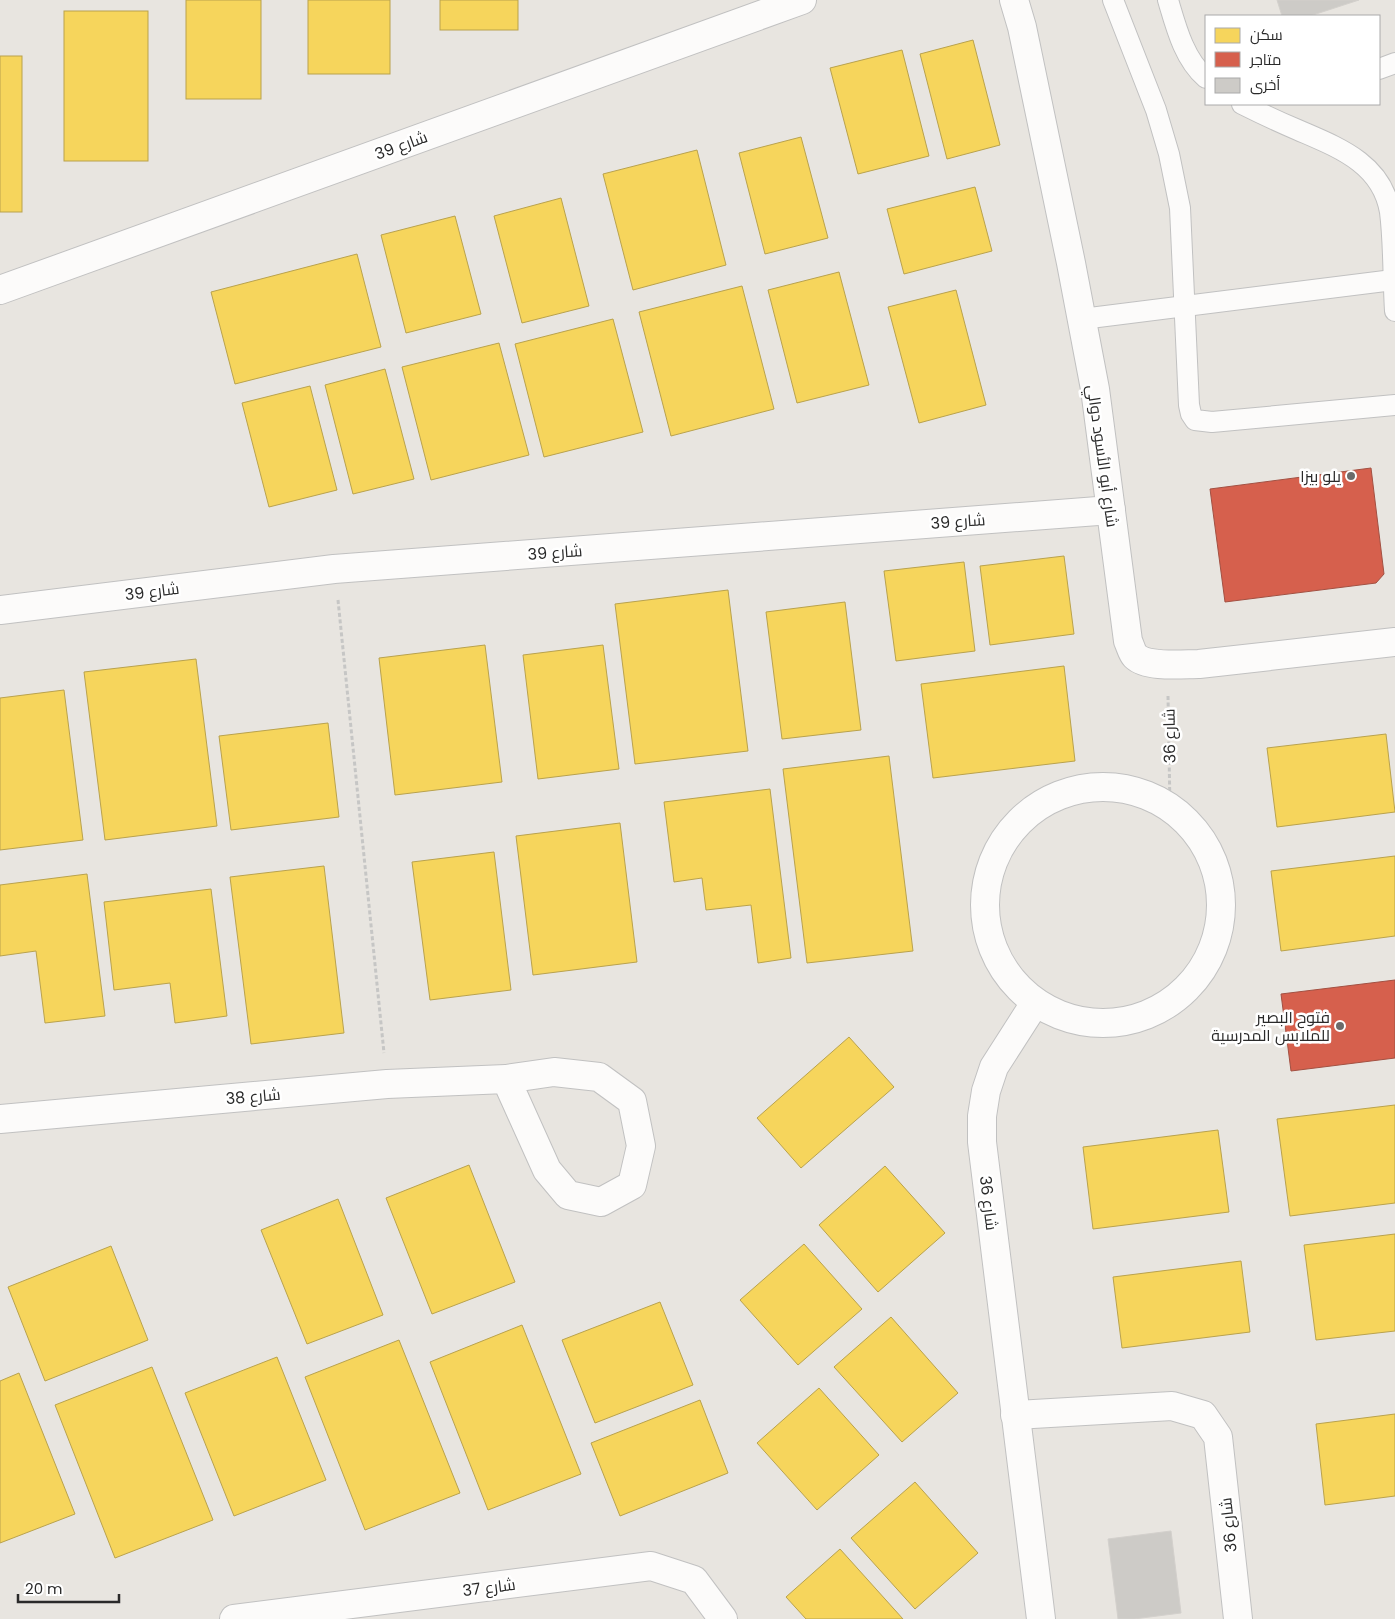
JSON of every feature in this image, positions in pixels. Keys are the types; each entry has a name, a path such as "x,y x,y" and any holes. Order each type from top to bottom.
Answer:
{"street":[{"name":"شارع 39","path":"0,290 802,0"},
{"name":"شارع أبو الأسود دوالي","path":"1014,0 1022,27 1082,319 1095,389 1128,641 1136,656 1149,662 1168,665 1199,664 1395,642"},
{"name":"شارع 39","path":"0,610 334,569 1111,510"},
{"path":"1107,787 1140,793 1170,808 1196,831 1213,860 1221,892 1220,926 1210,958 1190,986 1164,1008 1132,1020 1099,1024 1065,1018 1035,1003 1010,980 993,951 984,919 985,884 996,853 1015,825 1042,803 1073,791 1107,787"},
{"name":"شارع 36","path":"1035,1003 994,1067 986,1091 982,1116 982,1142 1040,1619"},
{"name":"شارع 38","path":"0,1119 387,1084 506,1078 554,1072 599,1077 632,1101 641,1146 632,1185 600,1202 568,1195 547,1170 506,1078"},
{"name":"شارع 36","path":"1015,1415 1172,1406 1203,1415 1218,1437 1238,1619"},
{"name":"شارع 37","path":"234,1619 651,1566 694,1580 723,1619"}],"lane":[{"path":"1113,0 1156,110 1180,208 1183,306 1191,414 1196,420 1212,422 1395,405"},
{"path":"1168,0 1182,44 1205,77"},
{"path":"1380,69 1395,63"},
{"path":"1250,108 1272,105"},
{"path":"1250,108 1338,146 1357,158 1370,171 1382,188 1390,210 1395,311"},
{"path":"1082,319 1393,280"}],"path":[{"path":"334,569 387,1084"},
{"name":"شارع 36","path":"1168,665 1170,808"}],"building: سكن":[{"path":"186,0 261,0 261,99 186,99"},
{"path":"308,0 390,0 390,74 308,74"},
{"path":"440,0 518,0 518,30 440,30"},
{"path":"64,11 148,11 148,161 64,161"},
{"path":"973,40 1000,145 947,159 920,54"},
{"path":"902,50 929,156 858,174 830,68"},
{"path":"0,56 22,56 22,212 0,212"},
{"path":"801,137 828,238 765,254 739,153"},
{"path":"697,150 726,265 633,290 603,174"},
{"path":"975,187 992,251 904,274 887,209"},
{"path":"561,198 589,306 522,323 494,216"},
{"path":"455,216 481,314 406,333 381,235"},
{"path":"357,254 381,347 235,384 211,292"},
{"path":"839,272 869,385 797,403 768,290"},
{"path":"742,286 774,409 671,436 639,312"},
{"path":"956,290 986,405 919,423 888,307"},
{"path":"613,319 643,432 544,457 515,344"},
{"path":"499,343 529,455 431,480 402,367"},
{"path":"385,369 414,479 353,494 325,385"},
{"path":"310,386 337,490 269,507 242,403"},
{"path":"1064,556 1074,634 990,645 980,566"},
{"path":"964,562 975,651 896,661 884,571"},
{"path":"728,590 748,751 635,764 615,604"},
{"path":"845,602 861,730 782,739 766,612"},
{"path":"485,645 502,782 395,795 379,658"},
{"path":"603,645 619,769 538,779 523,655"},
{"path":"196,659 217,826 105,840 84,672"},
{"path":"1064,666 1075,761 933,778 921,684"},
{"path":"64,690 83,840 0,850 0,698"},
{"path":"328,723 339,817 231,830 219,736"},
{"path":"1386,734 1395,812 1277,827 1267,748"},
{"path":"889,756 913,951 807,963 783,769"},
{"path":"770,789 791,958 758,963 751,905 706,910 702,878 674,882 664,802"},
{"path":"620,823 637,962 533,975 516,836"},
{"path":"494,852 511,990 430,1000 412,862"},
{"path":"1395,856 1395,936 1281,951 1271,871"},
{"path":"324,866 344,1033 251,1044 230,877"},
{"path":"87,874 105,1016 45,1023 36,951 0,956 0,885"},
{"path":"211,889 227,1016 175,1023 170,983 114,990 104,902"},
{"path":"849,1037 894,1087 801,1168 757,1118"},
{"path":"1395,1105 1395,1203 1290,1216 1277,1119"},
{"path":"1218,1130 1229,1212 1093,1229 1083,1147"},
{"path":"469,1165 515,1282 432,1314 386,1198"},
{"path":"885,1166 945,1233 878,1292 819,1225"},
{"path":"338,1199 383,1315 307,1344 261,1230"},
{"path":"1395,1234 1395,1331 1316,1340 1304,1245"},
{"path":"804,1244 862,1309 798,1365 740,1300"},
{"path":"111,1246 148,1340 45,1381 8,1287"},
{"path":"1241,1261 1250,1332 1122,1348 1113,1277"},
{"path":"660,1302 693,1385 595,1423 562,1340"},
{"path":"891,1317 958,1393 902,1442 834,1367"},
{"path":"522,1325 581,1474 488,1510 430,1362"},
{"path":"399,1340 460,1493 365,1530 305,1377"},
{"path":"277,1357 326,1480 234,1516 185,1393"},
{"path":"152,1367 213,1520 115,1558 55,1405"},
{"path":"19,1373 75,1514 0,1543 0,1381"},
{"path":"819,1388 879,1455 817,1510 757,1443"},
{"path":"700,1400 728,1473 620,1516 591,1443"},
{"path":"1395,1414 1395,1496 1325,1505 1316,1424"},
{"path":"915,1482 978,1553 915,1609 851,1538"},
{"path":"840,1549 903,1619 806,1619 786,1597"}],"building: متاجر":[{"path":"1371,468 1384,574 1376,583 1225,602 1210,489"},
{"name":"فتوح البصير للملابس المدرسية","path":"1395,980 1395,1058 1291,1071 1281,994"}],"building: أخرى":[{"path":"1277,0 1359,0 1313,15 1282,15"},
{"path":"1171,1531 1181,1613 1134,1619 1118,1619 1108,1539"}],"place":[{"name":"يلو بيزا","path":"1351,476"},
{"name":"فتوح البصير للملابس المدرسية","path":"1340,1026"}]}
